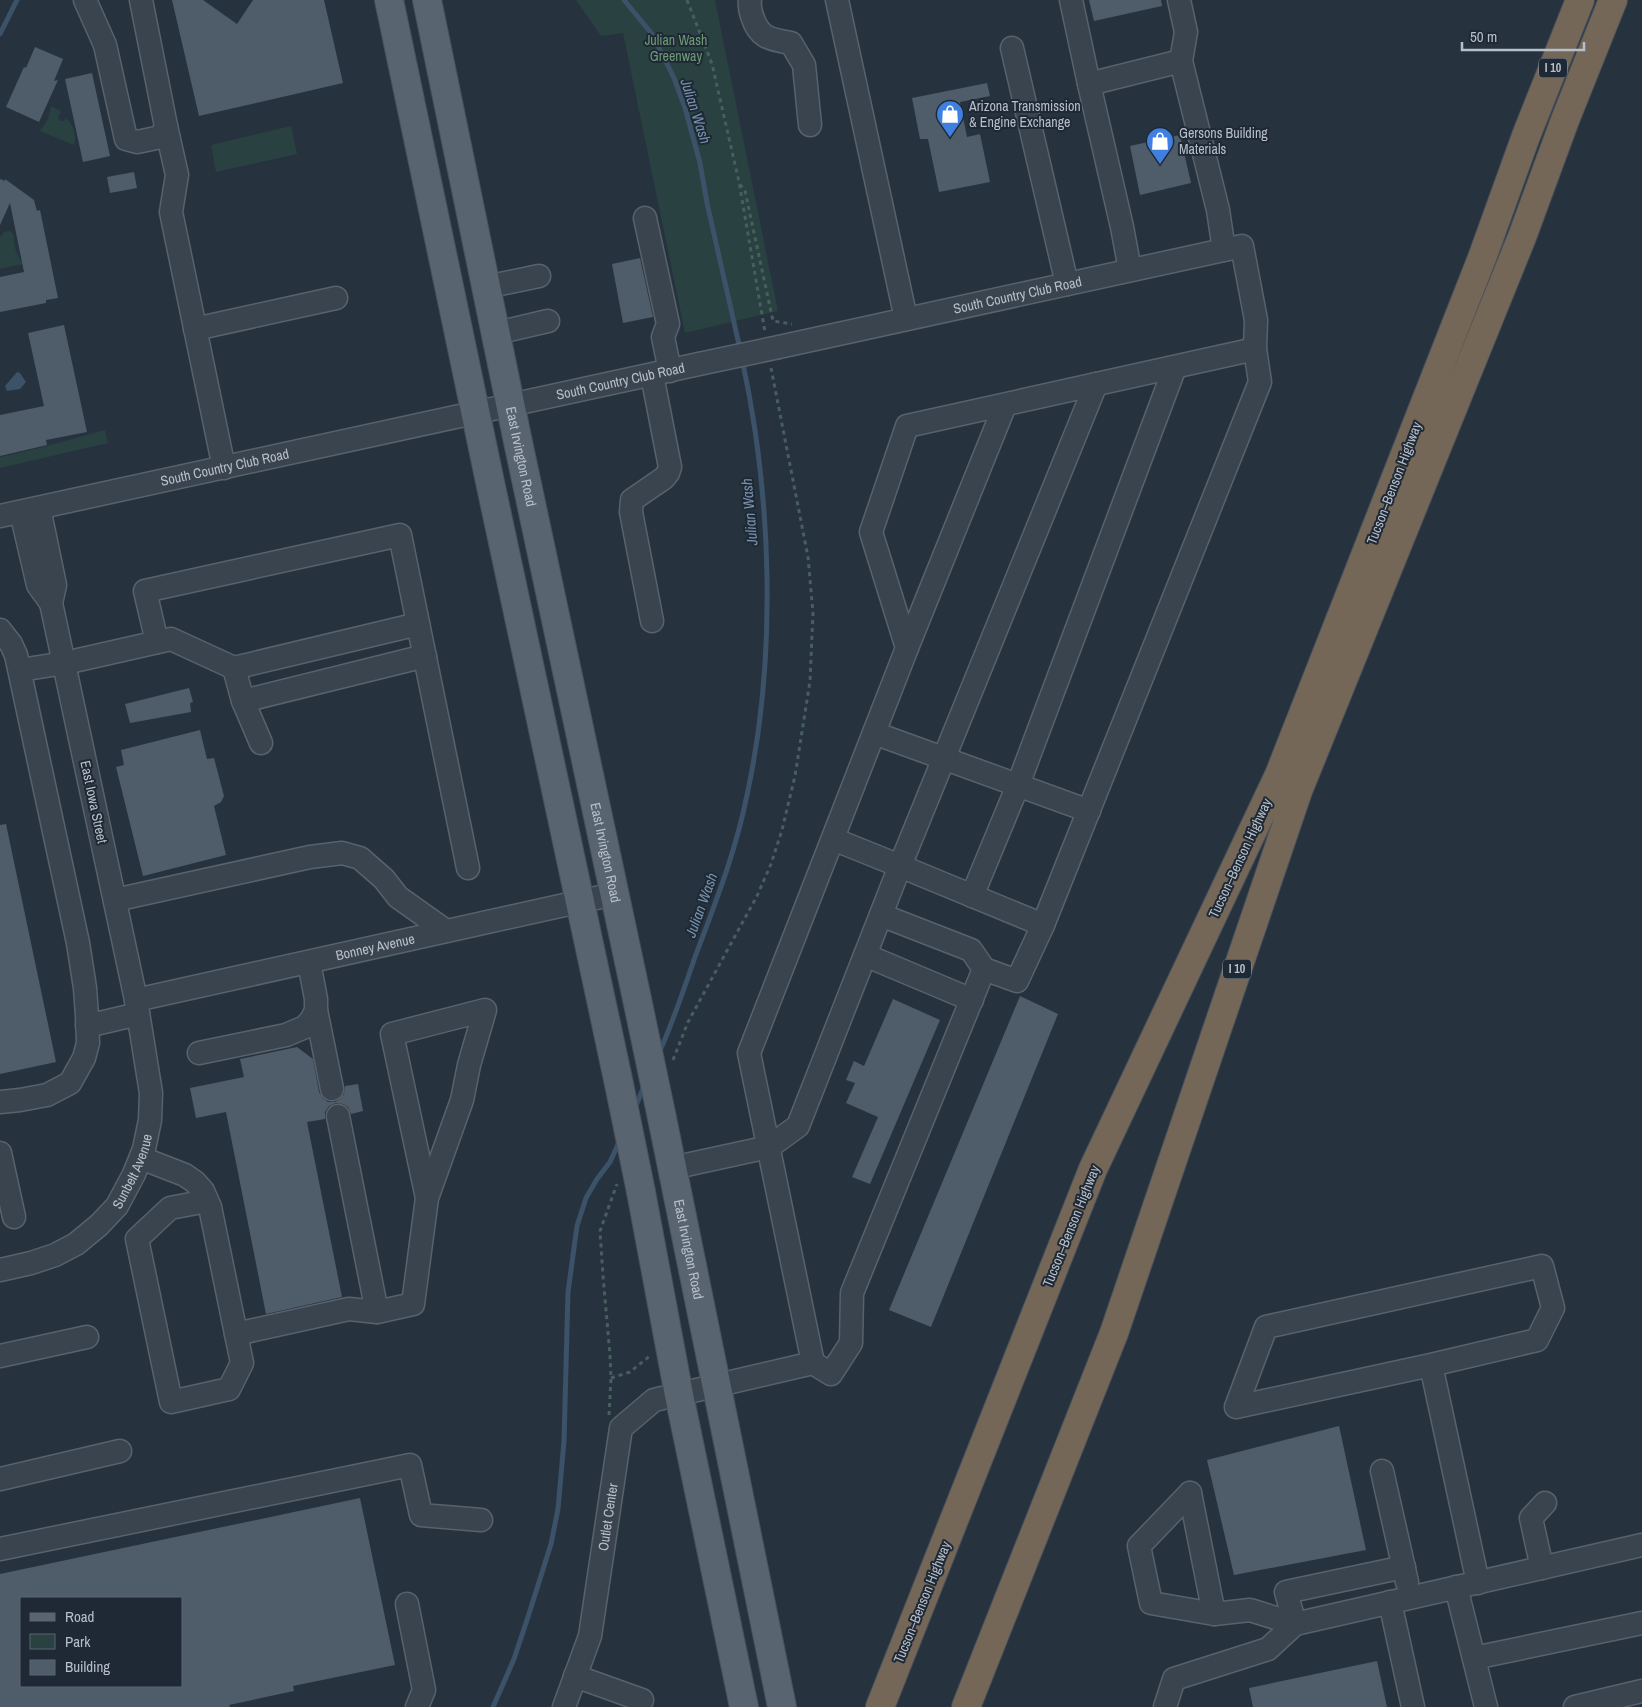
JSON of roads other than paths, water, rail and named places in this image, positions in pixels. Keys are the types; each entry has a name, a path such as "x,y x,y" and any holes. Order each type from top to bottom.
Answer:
{"highway":[{"name":"Tucson–Benson Highway","path":"880,1707 1093,1169 1279,775 1482,258 1526,136 1580,0"},
{"name":"Tucson–Benson Highway","path":"966,1707 1114,1333 1298,791 1522,237 1565,120 1613,0"}],"main road":[{"path":"389,0 619,1084 679,1395 744,1707"},
{"name":"East Irvington Road","path":"427,0 662,1118 782,1707"}],"street":[{"path":"84,0 105,45 126,139 137,142 161,137 166,126"},
{"path":"141,0 177,175 171,212 224,468"},
{"path":"750,0 749,6 756,28 770,39 791,43 804,65 810,125"},
{"path":"837,0 906,319"},
{"path":"1071,0 1130,270"},
{"path":"881,915 971,950 984,969 1017,981 1043,925 1260,382 1254,349 1256,320 1233,248 1218,210 1181,61 1186,32 1179,0"},
{"path":"1012,48 1067,284"},
{"path":"1089,84 1181,61"},
{"path":"645,218 668,324 663,337 661,373 670,467 668,474 664,478 632,500 631,512 652,621"},
{"name":"South Country Club Road","path":"20,512 699,364 772,351 808,340 1233,248"},
{"path":"486,287 539,276"},
{"path":"195,329 336,298"},
{"path":"496,333 548,321"},
{"path":"907,648 871,532 907,426 1254,349"},
{"path":"972,896 1018,785 1175,366"},
{"path":"672,1168 769,1147 798,1126 900,866 1096,384"},
{"path":"984,969 852,1293 851,1343 831,1374 813,1363 749,1053 907,648 1005,405"},
{"name":"East Iowa Street","path":"20,512 54,585 51,603 137,1007"},
{"path":"156,642 145,591 400,535 468,868"},
{"path":"20,670 65,663 171,639 234,668 418,624"},
{"path":"0,630 11,644 20,670 78,943 85,988 88,1043 84,1058 70,1083 47,1095 0,1102"},
{"path":"243,701 425,656"},
{"path":"234,668 243,701 261,743"},
{"path":"874,732 1089,811"},
{"path":"833,839 1043,925"},
{"path":"115,900 310,857 342,853 360,858 384,879 398,897 446,931"},
{"name":"Bonney Avenue","path":"87,1026 137,1007 308,962 614,894"},
{"path":"865,955 972,1000"},
{"path":"308,962 332,1089"},
{"name":"Sunbelt Avenue","path":"0,1270 31,1263 54,1255 76,1244 99,1225 117,1206 141,1158 150,1120 151,1093 137,1007"},
{"path":"199,1053 296,1031 305,1027 312,1019 316,1010"},
{"path":"236,1334 349,1309 377,1312 413,1304 427,1198 462,1100 485,1010 392,1034 427,1198"},
{"path":"338,1116 377,1312"},
{"path":"0,1153 14,1217"},
{"path":"141,1158 185,1175 203,1191 207,1201 216,1233 242,1363 229,1389 171,1402 138,1239 170,1208 207,1201"},
{"path":"1542,1266 1553,1308 1537,1340 1431,1364 1236,1407 1266,1327 1542,1266"},
{"path":"0,1356 86,1337"},
{"name":"Outlet Center","path":"564,1707 590,1636 621,1428 654,1400 813,1363"},
{"path":"1431,1364 1467,1585 1474,1658 1486,1707"},
{"path":"0,1479 120,1451"},
{"path":"0,1549 410,1465 420,1515 481,1520"},
{"path":"1382,1471 1404,1567 1400,1600 1413,1707"},
{"path":"1214,1614 1190,1493 1139,1546 1151,1602 1214,1614 1250,1610 1295,1624"},
{"path":"1542,1568 1531,1518 1545,1502"},
{"path":"1165,1707 1174,1679 1268,1649 1295,1624 1642,1545"},
{"path":"1295,1624 1286,1592 1404,1567"},
{"path":"407,1604 424,1690 417,1707"},
{"path":"1474,1658 1642,1623"},
{"path":"575,1676 642,1700"},
{"path":"1575,1707 1642,1691"}],"water":[{"path":"17,372 20,373 26,382 20,389 7,391 5,386"}],"waterway":[{"path":"0,34 17,0"},
{"name":"Julian Wash","path":"624,0 652,34 674,78 685,108 700,163 707,203 740,349"},
{"name":"Julian Wash","path":"659,1053 731,857 747,795 757,742 767,633 765,521 760,466 742,359"},
{"path":"635,1108 644,1086"},
{"path":"493,1707 514,1659 528,1617 551,1544 558,1509 564,1441 568,1292 577,1226 586,1198 610,1162 620,1140"}],"place":[{"name":"Arizona Transmission & Engine Exchange","path":"950,138"},
{"name":"Gersons Building Materials","path":"1160,165"}],"park label":[{"name":"Julian Wash Greenway","path":"676,48"}]}
